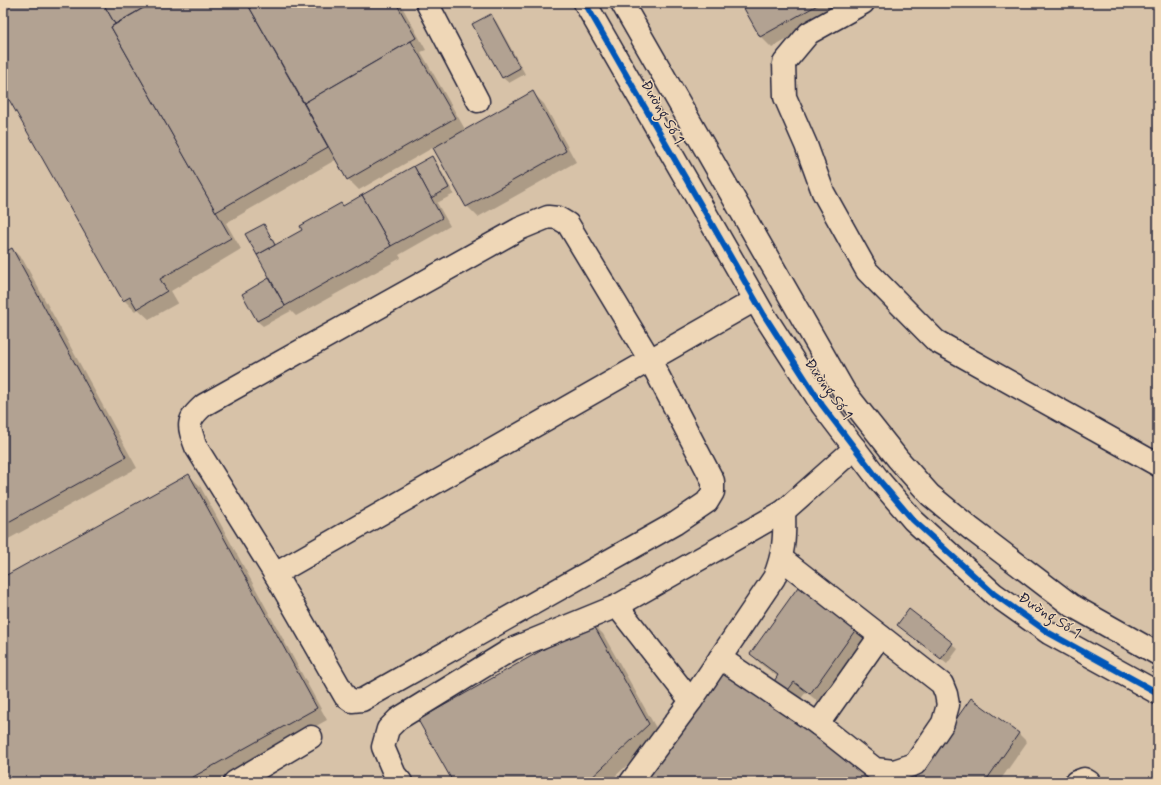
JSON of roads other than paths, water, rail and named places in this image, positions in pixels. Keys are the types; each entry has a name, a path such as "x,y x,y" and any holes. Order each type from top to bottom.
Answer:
{"street":[{"path":"427,3 478,101"},
{"name":"Đường Số 1","path":"585,3 755,300 822,405 913,520 994,594 1050,633 1158,693"},
{"name":"Đường Số 1","path":"622,3 844,391 898,459 930,494 970,528 1070,605 1158,654"},
{"path":"863,3 809,33 784,63 785,96 806,145 823,192 867,271 936,341 1158,465"},
{"path":"548,217 558,218 568,224 650,360 712,481 713,492 707,502 669,527 362,700 352,701 345,696 275,574 196,447 188,427 193,416 204,405 519,229 548,217"},
{"path":"275,574 755,300"},
{"path":"401,782 395,775 383,747 388,729 398,718 512,649 617,606 784,511 855,448"},
{"path":"631,782 691,701 774,578 782,559 785,537 784,511"},
{"path":"720,658 818,724 875,769 894,771 915,764 943,723 948,705 942,684 782,559"},
{"path":"617,606 691,701"},
{"path":"818,724 880,636"},
{"path":"235,782 311,737"},
{"path":"1076,782 1084,779 1089,782"}]}
